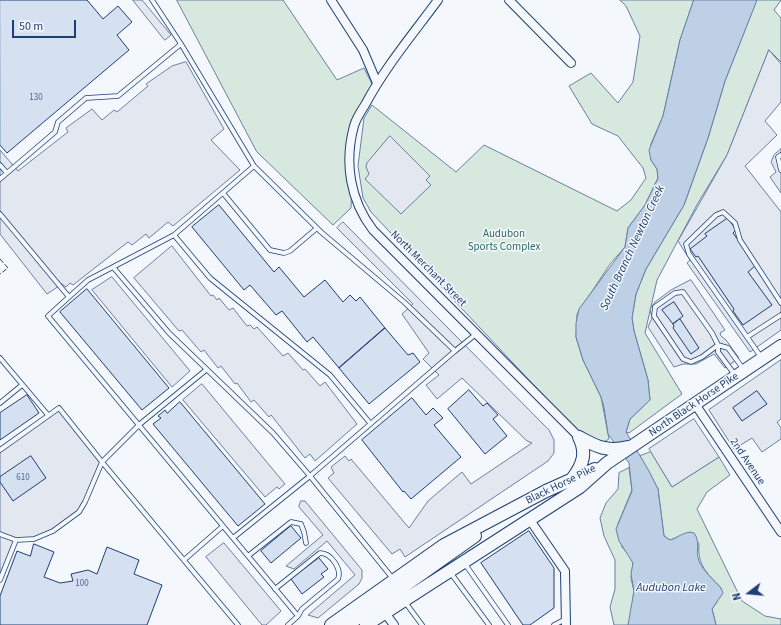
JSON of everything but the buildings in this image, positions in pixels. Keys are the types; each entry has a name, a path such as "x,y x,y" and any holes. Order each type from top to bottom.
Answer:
{"main road":[{"name":"North Black Horse Pike","path":"607,463 616,453 643,439 781,346"},
{"path":"579,437 616,453"},
{"path":"571,480 581,468 584,457 583,446 579,437"},
{"name":"Black Horse Pike","path":"400,592 444,545 546,491 607,463"},
{"name":"Black Horse Pike","path":"331,625 378,604 400,592 450,571 580,487 607,463"},
{"path":"347,625 378,604 390,599 400,592"},
{"name":"Black Horse Pike","path":"366,625 378,604"}],"street":[{"path":"331,0 363,50 377,83"},
{"name":"North Merchant Street","path":"438,0 377,83 354,125 351,140 351,176 357,205 373,230 579,437"},
{"path":"509,0 571,63"},
{"name":"2nd Avenue","path":"695,404 781,532"},
{"path":"530,520 565,571 566,622"},
{"path":"378,604 394,625"}],"lane":[{"path":"152,0 181,44 254,166 317,228 404,302 455,351"},
{"path":"0,179 55,132 58,122 86,98 118,96 181,44"},
{"path":"781,155 778,157 781,170"},
{"path":"0,165 7,173"},
{"path":"254,166 174,235 88,280 48,316 140,424 298,616"},
{"path":"223,193 270,250 284,253 290,251 317,228"},
{"path":"762,359 686,249 686,244 716,216 723,212 735,223 740,240 781,303"},
{"path":"0,214 69,297"},
{"path":"174,235 210,278 330,375 370,423"},
{"path":"113,267 169,333 272,433 310,476 400,592 422,625"},
{"path":"718,345 702,357 691,362 683,359 654,316 655,308 675,293 683,292 712,334 718,345 718,352 740,373"},
{"path":"747,337 781,315"},
{"path":"233,538 310,476 370,423 476,334"},
{"path":"718,345 728,348 740,373"},
{"path":"0,358 48,415"},
{"path":"0,534 16,540 34,540 52,531 78,512 85,502 102,462 140,424 206,370"},
{"path":"0,403 22,385"},
{"path":"0,450 59,408 238,625"},
{"path":"248,556 291,522 301,524 306,543"},
{"path":"184,560 223,526"},
{"path":"0,580 16,540"},
{"path":"275,589 320,553 326,554 338,567 340,575 338,579 302,609 298,616 288,625"},
{"path":"464,562 508,625"},
{"path":"450,571 489,625"},
{"path":"554,625 566,622"}],"green space":[{"path":"177,0 283,0 337,80 364,68 374,88 354,125 351,208 333,225 257,152"},
{"name":"Audubon Sports Complex","path":"620,0 694,0 680,40 663,116 651,144 651,160 657,169 658,178 645,205 628,228 625,247 610,264 577,314 576,337 583,360 601,397 609,439 593,448 371,212 363,198 358,166 364,118 372,105 456,172 484,145 617,211 631,200 646,178 643,168 618,136 592,124 569,86 591,73 618,103 633,82 640,36 626,6"},
{"path":"757,0 781,0 774,10 781,18 781,62 769,50 727,155 698,203 657,280 645,333 682,394 629,433 626,432 630,419 650,400 648,380 634,331 632,318 636,294 646,269 684,205 708,138 725,81"},
{"path":"651,452 672,487 719,457 730,475 707,492 697,509 742,601 765,616 781,619 781,625 716,625 712,609 717,602 721,588 711,578 701,563 699,544 690,532 670,540 664,536 658,489 640,456"},
{"path":"629,468 632,490 618,524 622,547 630,556 633,563 631,578 634,591 630,622 628,625 614,625 610,607 615,589 615,560 604,536 600,518 606,503 618,489 619,473"}],"shaded area":[{"path":"133,0 142,0 171,35 165,40"},
{"path":"769,50 781,64 781,102 765,121 777,135 745,166 781,212 781,330 750,352 687,263 690,260 678,241 727,155"},
{"path":"186,62 224,129 211,140 240,170 173,226 168,222 149,238 146,234 132,245 128,242 73,285 70,283 66,287 62,284 47,294 0,234 0,150 18,171 68,132 66,128 92,109 102,120 114,110 117,112 148,86 146,84 172,66"},
{"path":"390,136 430,176 426,180 431,185 401,214 365,179 369,174 366,167 367,163"},
{"path":"781,149 781,193 770,177 776,172 771,162 774,155"},
{"path":"343,222 549,430 554,440 554,453 548,461 405,557 400,549 392,554 328,478 334,473 331,467 345,456 349,461 351,459 409,528 428,501 462,472 471,484 532,443 527,441 462,378 437,399 426,385 439,375 423,359 429,353 402,314 413,304 337,228"},
{"path":"172,246 211,296 213,295 217,300 219,298 229,310 233,308 247,326 250,325 254,329 257,327 283,356 288,353 320,386 325,382 357,424 315,461 310,454 305,458 271,415 269,417 254,400 251,402 237,383 235,384 221,366 218,368 204,350 201,352 182,330 179,331 134,278"},
{"path":"112,277 190,371 172,387 92,290"},
{"path":"691,280 725,330 720,333 721,336 726,340 739,358 725,368 714,354 696,364 683,364 674,367 648,327 652,318 650,309 655,302 671,290"},
{"path":"781,360 781,419 777,422 781,428 781,439 762,452 752,438 734,449 709,410"},
{"path":"202,384 285,484 279,489 277,487 265,497 183,400"},
{"path":"59,408 102,462 79,512 68,521 34,539 16,540 0,580 0,450"},
{"path":"694,419 719,457 672,487 649,449"},
{"path":"301,501 305,501 362,570 362,578 359,584 318,618 308,615 355,575 327,541 294,569 286,566 323,535 299,507"},
{"path":"224,543 281,611 266,625 262,625 206,557"}],"water":[{"name":"Audubon Lake","path":"694,0 757,0 725,81 708,138 684,205 646,269 636,294 632,318 634,331 648,380 650,400 630,419 626,432 658,489 664,536 670,540 685,533 694,533 698,543 699,561 706,572 721,588 723,593 712,609 716,625 628,625 634,591 631,574 633,563 619,541 616,529 632,491 629,463 608,434 601,397 583,360 576,337 576,323 579,309 625,247 628,228 645,205 658,178 657,169 651,160 649,150 663,116 680,40"}],"fence":[{"path":"0,259 8,268 0,274"}],"water label":[{"name":"South Branch Newton Creek","path":"633,248"}]}
